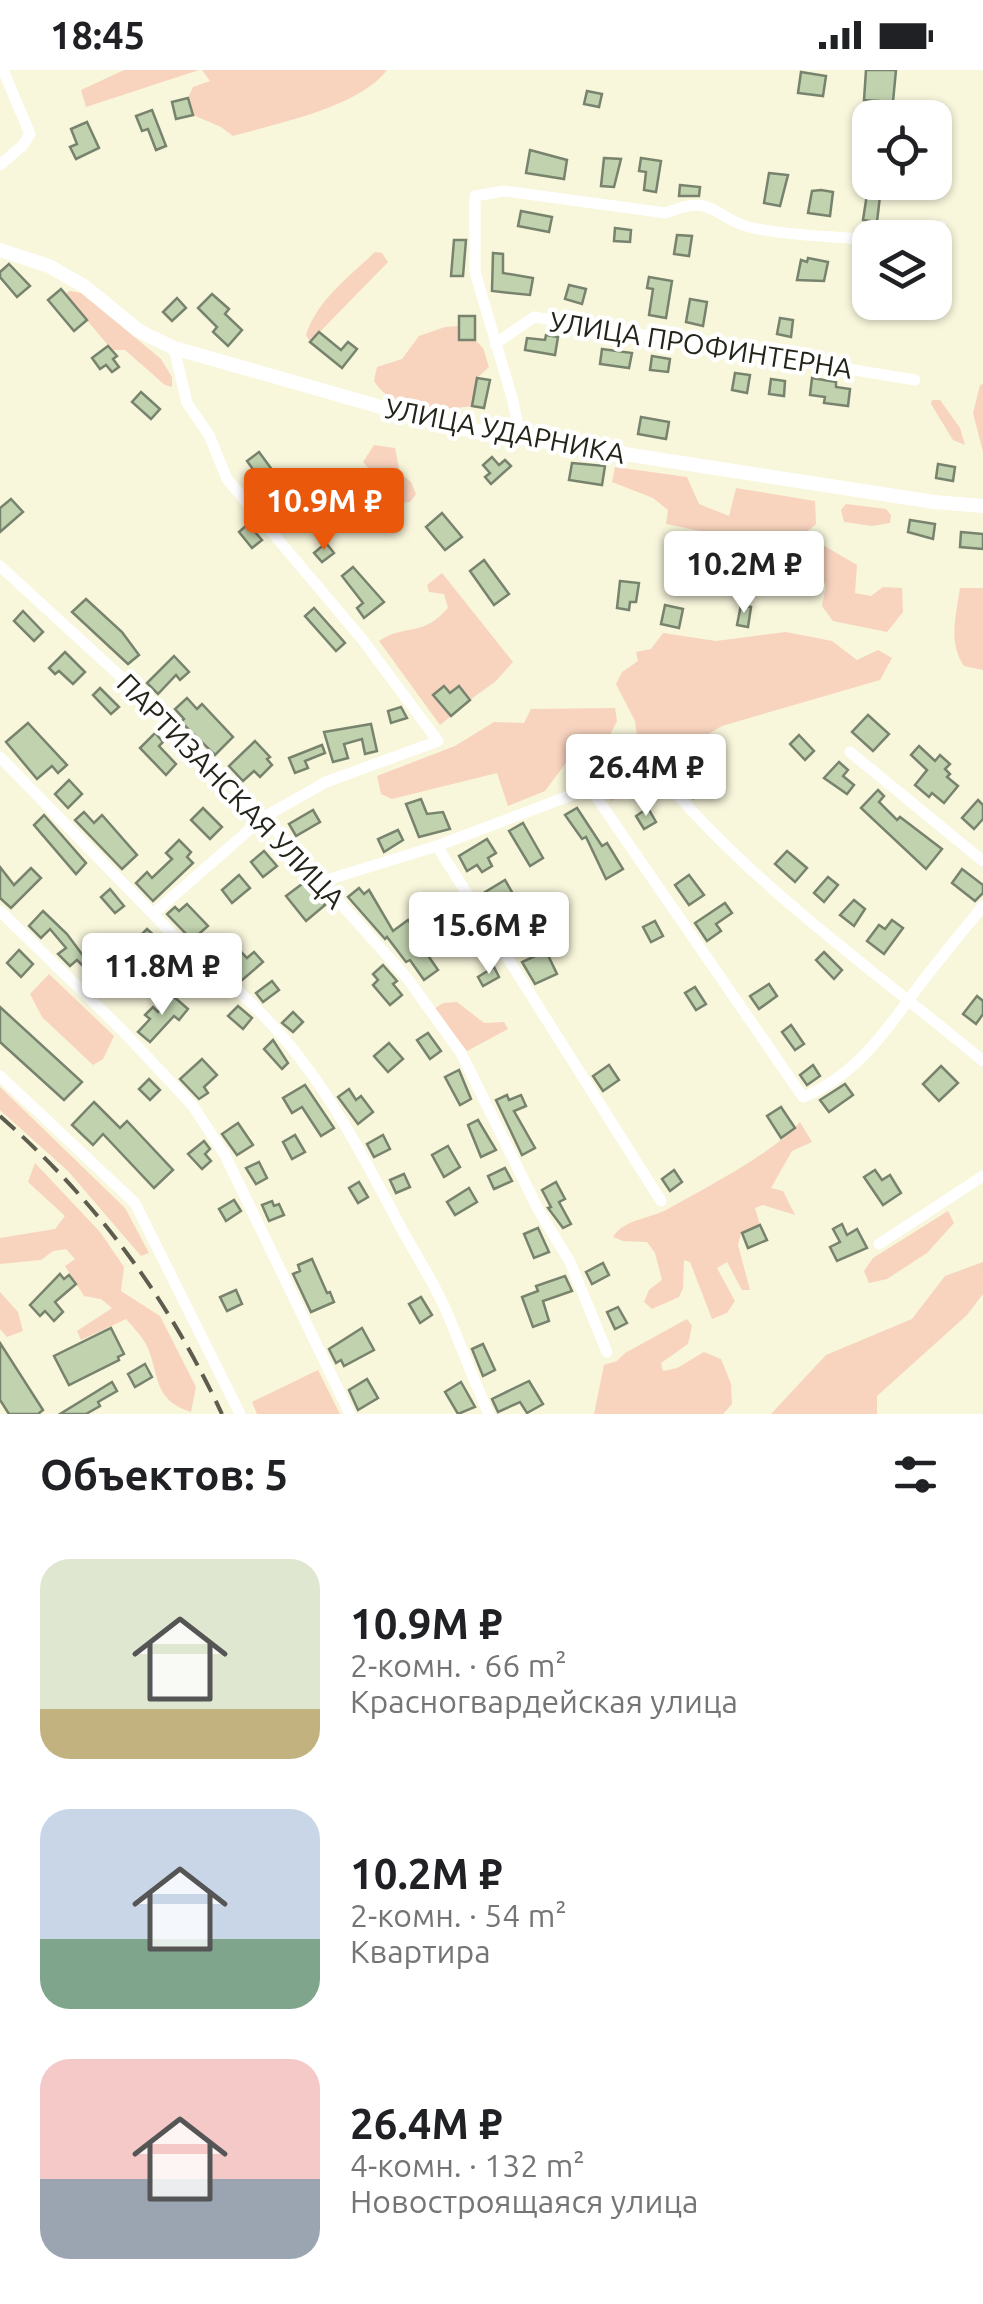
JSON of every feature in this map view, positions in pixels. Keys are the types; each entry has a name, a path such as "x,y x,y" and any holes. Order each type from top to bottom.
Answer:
{"main road":[{"name":"УЛИЦА УДАРНИКА","path":"0,250 49,266 139,331 174,348 400,414 520,438 934,502 983,506"}],"street":[{"path":"0,165 30,134 4,70"},
{"path":"520,438 475,272 475,196 504,191 666,212 688,203 713,208 750,227 852,238"},
{"name":"УЛИЦА ПРОФИНТЕРНА","path":"495,344 534,317 914,380"},
{"path":"154,913 264,817 326,782 438,740 362,639 227,480 210,434 187,404 174,348"},
{"name":"ПАРТИЗАНСКАЯ УЛИЦА","path":"0,566 143,696 264,817 407,978 461,1052 538,1209 570,1262 607,1352"},
{"path":"850,752 983,861"},
{"path":"0,757 191,953 218,972 275,1028 312,1070 354,1138 448,1313 489,1414"},
{"path":"662,778 701,824 866,970 909,999 983,1061"},
{"path":"320,882 436,846 590,788 803,1096 817,1091 861,1058 983,906"},
{"path":"436,846 661,1201"},
{"path":"0,911 122,1030 192,1106 225,1155 350,1414"},
{"path":"0,1076 135,1203 240,1414"},
{"path":"879,1244 983,1176"}],"shaded area":[{"path":"124,70 199,70 86,107 81,90"},
{"path":"202,70 387,70 357,95 337,104 233,136 193,115 188,98 193,87 210,81"},
{"path":"375,252 382,253 388,262 310,342 306,335 318,311 335,289"},
{"path":"81,293 161,359 172,377 172,387 125,350 112,350 65,294"},
{"path":"459,326 459,340 475,340 483,348 489,367 477,378 472,406 418,407 393,398 374,381 377,367 402,359 419,336"},
{"path":"983,384 983,452 973,413"},
{"path":"932,400 940,400 960,428 965,445 953,440"},
{"path":"374,445 395,448 400,473 411,482 416,494 410,502 400,503 363,462"},
{"path":"615,467 687,477 699,504 729,516 736,488 815,501 816,524 794,540 782,541 769,535 758,543 666,524 668,510 653,498 612,482"},
{"path":"846,504 886,509 891,515 890,523 872,526 844,522 841,510"},
{"path":"821,544 857,565 855,593 871,596 883,587 902,588 903,612 887,632 833,621 822,606 826,586 809,550"},
{"path":"442,573 513,662 470,700 459,686 450,693 434,696 451,716 440,725 379,641 422,627 448,608 444,594 429,592 427,585"},
{"path":"960,588 983,588 983,670 964,666 956,648 954,628"},
{"path":"786,632 832,641 857,660 878,650 892,658 880,680 722,726 654,766 653,779 611,801 600,785 627,768 639,753 635,721 616,684 622,672 638,661 636,652 651,649 663,633 716,641"},
{"path":"615,708 617,721 607,741 606,764 596,778 581,773 581,754 571,756 545,791 508,806 497,773 392,799 381,794 377,776 455,746 494,722 524,723 531,709"},
{"path":"49,974 114,1036 103,1059 93,1065 42,1017 30,994"},
{"path":"457,1002 484,1023 504,1022 508,1029 467,1051 434,1009 443,1003"},
{"path":"0,1087 125,1208 149,1253 141,1256 68,1171 0,1110"},
{"path":"800,1122 812,1142 792,1151 771,1188 783,1191 795,1215 763,1205 755,1208 760,1225 741,1233 738,1245 750,1290 742,1290 727,1262 717,1268 735,1301 727,1313 712,1319 690,1262 684,1260 679,1297 652,1309 644,1302 649,1290 662,1280 655,1253 647,1242 613,1237 624,1226 668,1209 738,1169"},
{"path":"35,1163 100,1232 124,1267 121,1291 160,1316 196,1387 191,1412 165,1395 147,1347 126,1319 81,1340 77,1331 112,1308 101,1299 84,1296 65,1266 75,1259 66,1249 53,1251 41,1260 0,1264 0,1238 55,1229 65,1216 28,1182"},
{"path":"948,1211 954,1223 927,1253 887,1279 869,1283 864,1271 873,1258"},
{"path":"983,1262 983,1294 967,1315 877,1396 877,1414 771,1414 826,1355 912,1319 945,1276"},
{"path":"0,1292 18,1312 23,1331 7,1337 0,1329"},
{"path":"687,1319 692,1326 688,1344 661,1363 663,1371 677,1368 704,1352 721,1359 731,1384 732,1404 723,1414 594,1414 604,1365"},
{"path":"318,1370 340,1414 257,1414 252,1402"}],"building":[{"path":"866,70 896,70 893,100 864,100"},
{"path":"801,72 826,76 823,96 798,93"},
{"path":"587,91 602,94 599,107 584,104"},
{"path":"188,98 193,115 176,119 172,102"},
{"path":"152,110 166,146 156,150 148,129 142,131 136,116"},
{"path":"87,122 99,148 76,159 70,147 77,144 71,129"},
{"path":"530,150 567,160 564,179 526,173"},
{"path":"604,158 621,159 614,187 601,186"},
{"path":"641,158 661,161 656,192 644,190 646,172 639,171"},
{"path":"769,173 788,175 780,206 764,203"},
{"path":"680,185 700,187 699,196 679,196"},
{"path":"812,191 833,192 830,216 808,213"},
{"path":"866,200 880,200 877,220 863,220"},
{"path":"521,211 552,217 549,232 518,226"},
{"path":"615,228 631,230 630,242 614,241"},
{"path":"677,235 692,236 689,256 674,254"},
{"path":"454,240 466,240 463,276 451,276"},
{"path":"493,253 503,254 503,273 533,278 530,295 492,291"},
{"path":"808,258 828,262 824,281 797,280 801,260 807,262"},
{"path":"9,264 30,286 17,297 0,277"},
{"path":"649,277 672,281 666,318 649,315 653,289 647,288"},
{"path":"569,285 586,289 582,304 565,299"},
{"path":"61,289 87,320 74,331 48,300"},
{"path":"212,294 229,309 225,314 242,330 228,346 213,332 217,327 198,308"},
{"path":"177,298 186,308 172,321 163,312"},
{"path":"690,299 707,302 703,326 686,322"},
{"path":"459,316 475,316 475,340 459,340"},
{"path":"780,318 793,320 791,337 777,334"},
{"path":"319,332 341,350 348,342 357,349 342,368 310,342"},
{"path":"546,335 558,337 555,355 525,350 527,338 545,340"},
{"path":"108,346 117,356 113,359 119,367 112,372 106,365 100,369 92,358"},
{"path":"602,349 632,353 629,368 600,364"},
{"path":"652,356 670,359 668,372 650,370"},
{"path":"735,373 750,375 747,393 732,390"},
{"path":"477,378 490,380 484,408 472,406"},
{"path":"812,378 850,389 848,406 824,403 825,397 810,395"},
{"path":"771,379 785,381 784,396 769,394"},
{"path":"141,392 160,409 151,419 132,402"},
{"path":"641,417 669,422 666,439 638,434"},
{"path":"259,452 273,471 268,475 285,494 296,484 299,488 311,479 319,489 315,492 326,506 297,530 247,461"},
{"path":"492,457 499,465 505,460 511,466 491,484 485,477 490,473 483,465"},
{"path":"572,463 605,466 602,485 569,480"},
{"path":"938,464 955,467 953,481 936,478"},
{"path":"11,499 23,512 0,532 0,508"},
{"path":"442,513 462,537 445,550 426,527"},
{"path":"910,520 935,524 933,539 908,532"},
{"path":"248,524 262,540 252,548 239,532"},
{"path":"961,532 983,534 983,549 960,547"},
{"path":"326,543 334,553 322,562 314,553"},
{"path":"673,545 697,550 691,575 679,573 681,561 670,558"},
{"path":"484,560 509,594 494,605 470,571"},
{"path":"353,567 384,602 364,618 357,608 363,603 342,576"},
{"path":"620,581 639,583 636,602 630,602 629,610 617,608"},
{"path":"86,599 122,632 139,655 128,664 72,612"},
{"path":"665,605 683,609 679,628 661,624"},
{"path":"741,605 751,607 748,627 737,625"},
{"path":"314,608 345,643 336,651 305,616"},
{"path":"23,611 43,632 34,641 14,621"},
{"path":"65,652 85,672 73,684 59,671 55,674 49,668"},
{"path":"174,656 189,672 180,680 176,675 158,694 147,683"},
{"path":"444,686 450,693 459,686 470,700 451,716 433,695"},
{"path":"100,688 119,707 111,714 93,695"},
{"path":"187,698 197,709 202,704 233,737 215,755 181,722 184,719 175,709"},
{"path":"401,707 407,718 391,723 388,711"},
{"path":"868,715 889,734 873,751 852,732"},
{"path":"28,723 67,765 58,773 52,766 37,779 6,742"},
{"path":"371,724 377,751 365,754 362,739 344,744 348,758 333,762 324,732"},
{"path":"155,733 163,742 159,746 176,764 166,775 140,748"},
{"path":"799,735 814,751 805,760 790,744"},
{"path":"255,741 272,765 260,777 254,771 243,781 229,766"},
{"path":"322,745 325,753 305,761 308,768 295,773 289,758"},
{"path":"919,746 935,761 940,755 950,764 945,769 950,774 947,777 958,786 944,803 915,785 927,770 911,755"},
{"path":"839,762 848,770 843,776 854,785 847,794 824,778"},
{"path":"696,769 714,780 708,790 701,785 693,798 680,783 685,774 691,778"},
{"path":"69,780 82,794 68,808 55,794"},
{"path":"878,790 884,796 879,802 897,820 900,817 942,849 926,869 861,808"},
{"path":"421,799 427,814 443,812 450,829 419,837 406,804"},
{"path":"978,800 983,805 983,819 974,829 962,818"},
{"path":"203,808 222,827 210,839 191,820"},
{"path":"577,808 623,869 606,879 586,837 582,839 565,815"},
{"path":"648,808 656,822 644,829 636,816"},
{"path":"313,810 320,822 296,836 289,824"},
{"path":"84,812 94,823 102,815 137,855 122,869 75,820"},
{"path":"44,815 86,863 76,874 34,825"},
{"path":"523,823 543,858 530,866 509,831"},
{"path":"398,830 403,840 384,852 378,839"},
{"path":"487,839 496,853 488,858 492,866 482,872 477,865 467,871 459,856"},
{"path":"179,840 191,852 187,857 193,863 153,901 136,883 147,872 152,878 172,859 166,853"},
{"path":"264,851 277,866 263,877 251,862"},
{"path":"787,851 807,868 795,882 775,864"},
{"path":"0,867 14,885 31,868 41,878 11,908 0,898"},
{"path":"962,869 983,885 983,893 975,901 952,883"},
{"path":"239,875 250,888 232,903 222,890"},
{"path":"689,875 704,895 689,905 675,885"},
{"path":"828,877 838,885 824,902 814,893"},
{"path":"505,880 512,892 489,906 482,894"},
{"path":"306,881 325,905 306,921 286,896"},
{"path":"359,888 364,894 369,890 393,931 408,920 438,970 424,980 410,960 406,962 348,897"},
{"path":"110,889 124,906 115,913 101,897"},
{"path":"854,900 865,909 854,926 840,915"},
{"path":"725,903 732,913 716,924 721,931 707,941 695,923"},
{"path":"187,904 208,926 192,940 167,914"},
{"path":"43,911 87,961 82,965 77,960 70,966 58,954 66,948 50,929 41,938 29,926"},
{"path":"521,912 531,929 509,942 498,925"},
{"path":"892,920 903,928 884,954 867,941 879,925 885,929"},
{"path":"655,921 663,936 651,942 643,927"},
{"path":"147,929 157,938 146,949 137,939"},
{"path":"226,936 247,958 254,952 263,962 241,981 208,954"},
{"path":"19,950 33,964 21,977 7,963"},
{"path":"546,951 557,974 535,984 522,962"},
{"path":"824,952 842,970 834,979 816,960"},
{"path":"158,959 167,968 148,987 139,978"},
{"path":"383,965 397,981 393,984 402,995 390,1005 373,985 378,980 373,974"},
{"path":"494,967 499,977 483,986 478,977"},
{"path":"272,981 279,990 263,1002 256,993"},
{"path":"769,984 777,996 759,1009 750,996"},
{"path":"695,987 706,1004 696,1010 685,993"},
{"path":"173,996 188,1009 179,1020 174,1016 150,1042 138,1032 150,1019 145,1015 153,1007 158,1012"},
{"path":"977,996 983,1001 983,1014 976,1024 963,1014"},
{"path":"238,1006 252,1018 243,1029 228,1016"},
{"path":"0,1007 82,1082 64,1100 0,1042"},
{"path":"293,1012 303,1022 293,1032 282,1023"},
{"path":"791,1025 804,1044 795,1050 782,1032"},
{"path":"428,1033 441,1051 430,1059 417,1040"},
{"path":"273,1040 288,1063 282,1069 264,1049"},
{"path":"389,1043 403,1059 388,1072 374,1056"},
{"path":"202,1059 217,1075 204,1087 208,1093 199,1099 180,1079"},
{"path":"609,1065 619,1080 603,1091 593,1076"},
{"path":"813,1065 820,1076 807,1085 800,1075"},
{"path":"941,1066 958,1083 939,1101 923,1084"},
{"path":"459,1070 471,1099 460,1105 445,1077"},
{"path":"149,1079 160,1090 150,1100 139,1089"},
{"path":"845,1084 853,1095 829,1112 820,1100"},
{"path":"305,1085 334,1128 321,1136 302,1107 292,1113 283,1098"},
{"path":"349,1089 356,1100 361,1096 373,1112 358,1124 338,1097"},
{"path":"507,1095 509,1100 521,1095 526,1106 514,1111 535,1148 522,1155 496,1100"},
{"path":"94,1102 120,1128 127,1121 173,1170 154,1188 103,1134 93,1145 72,1125"},
{"path":"781,1107 795,1128 781,1138 767,1116"},
{"path":"478,1120 496,1150 481,1157 468,1125"},
{"path":"238,1123 253,1145 237,1155 222,1134"},
{"path":"295,1135 305,1152 292,1159 283,1142"},
{"path":"383,1135 390,1149 374,1157 367,1144"},
{"path":"204,1141 210,1149 205,1154 211,1161 202,1169 188,1154"},
{"path":"448,1146 460,1167 444,1177 432,1155"},
{"path":"259,1162 267,1178 256,1184 246,1168"},
{"path":"505,1168 512,1181 494,1189 488,1176"},
{"path":"674,1170 682,1182 670,1191 662,1179"},
{"path":"875,1170 882,1180 890,1175 901,1193 883,1205 864,1177"},
{"path":"404,1174 410,1187 396,1193 390,1180"},
{"path":"359,1182 368,1197 358,1203 349,1188"},
{"path":"556,1182 565,1199 559,1202 571,1224 563,1228 548,1208 551,1207 542,1190"},
{"path":"469,1188 477,1202 455,1215 447,1202"},
{"path":"234,1200 241,1211 226,1221 219,1209"},
{"path":"272,1201 274,1206 279,1204 284,1215 269,1221 262,1205"},
{"path":"842,1224 847,1235 857,1229 867,1248 837,1261 830,1247 840,1242 833,1229"},
{"path":"760,1225 767,1240 748,1248 742,1233"},
{"path":"538,1228 549,1252 534,1258 524,1234"},
{"path":"312,1259 334,1302 311,1312 293,1274 300,1271 298,1265"},
{"path":"603,1263 609,1275 592,1284 586,1272"},
{"path":"60,1274 64,1279 69,1275 76,1284 55,1302 63,1312 54,1321 45,1311 40,1316 30,1305"},
{"path":"565,1276 572,1291 543,1301 549,1321 533,1327 522,1297 538,1291 536,1286"},
{"path":"236,1290 242,1304 227,1311 220,1297"},
{"path":"421,1297 432,1315 420,1323 409,1304"},
{"path":"618,1307 627,1323 615,1329 607,1312"},
{"path":"111,1328 124,1354 69,1385 54,1356"},
{"path":"362,1328 374,1350 344,1366 341,1360 336,1363 329,1349"},
{"path":"0,1343 43,1410 38,1414 9,1414 0,1400"},
{"path":"483,1344 495,1370 483,1376 472,1349"},
{"path":"145,1364 152,1377 135,1387 128,1374"},
{"path":"367,1379 378,1398 358,1410 349,1390"},
{"path":"529,1381 543,1404 527,1413 520,1402 498,1412 492,1399"},
{"path":"112,1382 117,1391 98,1402 100,1406 86,1414 60,1414"},
{"path":"461,1382 475,1407 458,1414 445,1392"}],"railway":[{"path":"0,1116 68,1183 127,1253 177,1329 222,1414"}]}
